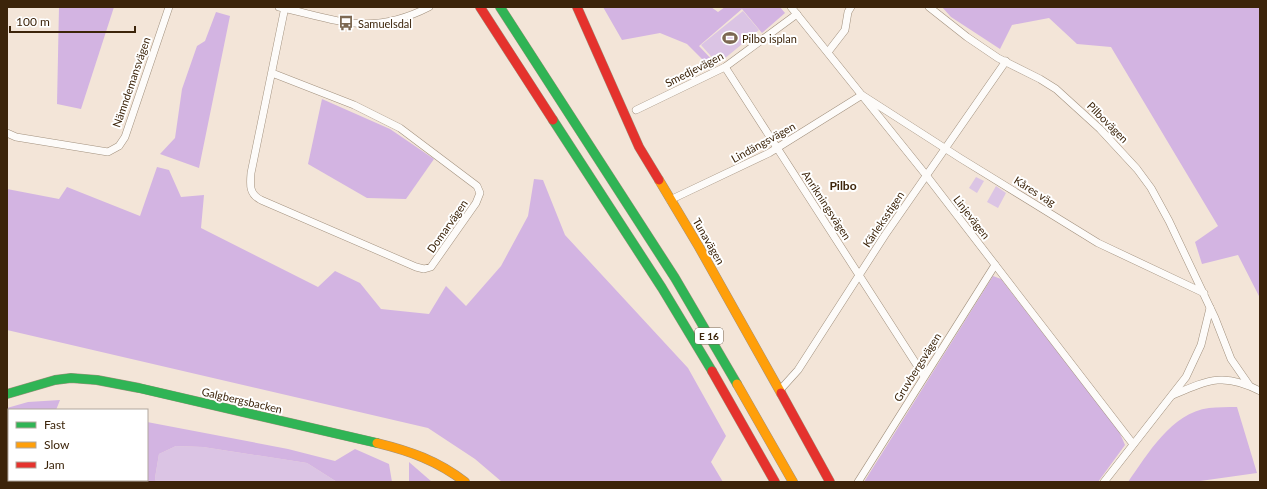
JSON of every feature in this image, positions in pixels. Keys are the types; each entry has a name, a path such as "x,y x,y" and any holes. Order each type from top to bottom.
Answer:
{"main road":[{"name":"E 16","path":"480,7 662,288 707,362 775,482"},
{"name":"E 16","path":"500,7 675,278 792,482"},
{"name":"Tunavägen","path":"577,7 631,132 780,390 830,482"},
{"name":"Galgbergsbacken","path":"7,394 30,385 56,380 73,378 95,380 204,403 406,450 427,458 448,469 465,482"}],"street":[{"name":"Nämndemansvägen","path":"7,133 16,137 108,152 119,146 124,137 169,7"},
{"path":"283,7 337,22 361,25 386,23 410,16 429,7"},
{"name":"Domarvägen","path":"272,73 347,102 400,128 477,186 480,193 476,203 431,267 424,269 416,267 261,200 254,195 249,183 272,73 283,7"},
{"name":"Linjevägen","path":"791,7 926,176 1133,444"},
{"path":"828,52 845,30 848,12 851,7"},
{"name":"Pilbovägen","path":"929,7 973,41 1006,61 1045,81 1061,92 1100,129 1137,169 1157,197 1204,293 1231,359 1249,385"},
{"name":"Smedjevägen","path":"636,110 725,67 797,14"},
{"name":"Kärleksstigen","path":"780,390 798,370 859,275 1006,61"},
{"name":"Anrikningsvägen","path":"725,67 924,376"},
{"name":"Lindängsvägen","path":"670,200 777,148 862,95"},
{"name":"Kåres väg","path":"862,95 1107,248 1204,293"},
{"name":"Gruvbergsvägen","path":"858,482 995,265"},
{"name":"Pilbovägen","path":"1104,482 1172,395 1193,365 1207,329 1210,308"},
{"path":"1172,395 1196,385 1219,379 1237,380 1260,391"}],"shaded area":[{"path":"59,7 114,7 81,109 57,104"},
{"path":"603,7 711,7 718,12 725,7 780,7 785,13 762,33 742,9 699,46 715,63 710,67 687,44 660,33 622,40"},
{"path":"942,7 1260,7 1260,298 1238,255 1202,264 1195,242 1218,226 1111,47 1077,44 1049,18 1012,25 1000,49 951,17"},
{"name":"Pilbo isplan","path":"743,11 759,30 718,64 701,45"},
{"path":"216,12 230,16 199,168 160,154 175,138 182,89 197,46 205,41"},
{"path":"322,99 390,129 434,159 406,199 367,198 308,164"},
{"path":"157,167 169,170 181,197 204,195 201,228 318,287 335,271 360,283 381,309 429,314 446,286 466,306 501,266 528,216 534,179 543,180 565,235 688,368 726,436 711,462 723,482 502,482 475,459 428,428 7,330 7,189 59,199 67,187 140,216"},
{"path":"976,177 984,181 977,193 969,188"},
{"path":"996,186 1006,193 998,208 987,202"},
{"path":"993,276 1001,279 1119,431 1125,445 1098,482 864,482"},
{"path":"60,400 56,409 8,409 7,433 7,408 28,402"},
{"path":"1237,407 1257,473 1193,482 1128,482 1162,436 1183,418 1195,411 1209,408"},
{"path":"148,422 288,449 335,461 355,449 389,464 392,482 337,482 307,463 203,447 176,446 159,454 155,478 156,482 75,482 148,481"},
{"path":"176,446 203,447 307,463 337,482 156,482 155,478 159,454"},
{"path":"409,462 432,482 409,482"},
{"path":"74,481 75,482 31,482"}],"traffic: fast":[{"path":"500,7 675,278 737,384"},
{"path":"553,120 662,288 712,371"},
{"path":"7,394 55,380 71,378 97,380 139,388 377,443"}],"traffic: slow":[{"path":"659,180 699,247 781,393"},
{"path":"737,384 793,482"},
{"path":"377,443 423,458 444,468 465,482"}],"traffic: jam":[{"path":"480,7 553,120"},
{"path":"577,7 639,147 659,180"},
{"path":"712,371 775,482"},
{"path":"781,393 830,482"}],"place":[{"name":"Samuelsdal","path":"346,23"},
{"name":"Pilbo isplan","path":"730,38"}],"district":[{"name":"Pilbo","path":"843,185"}]}
